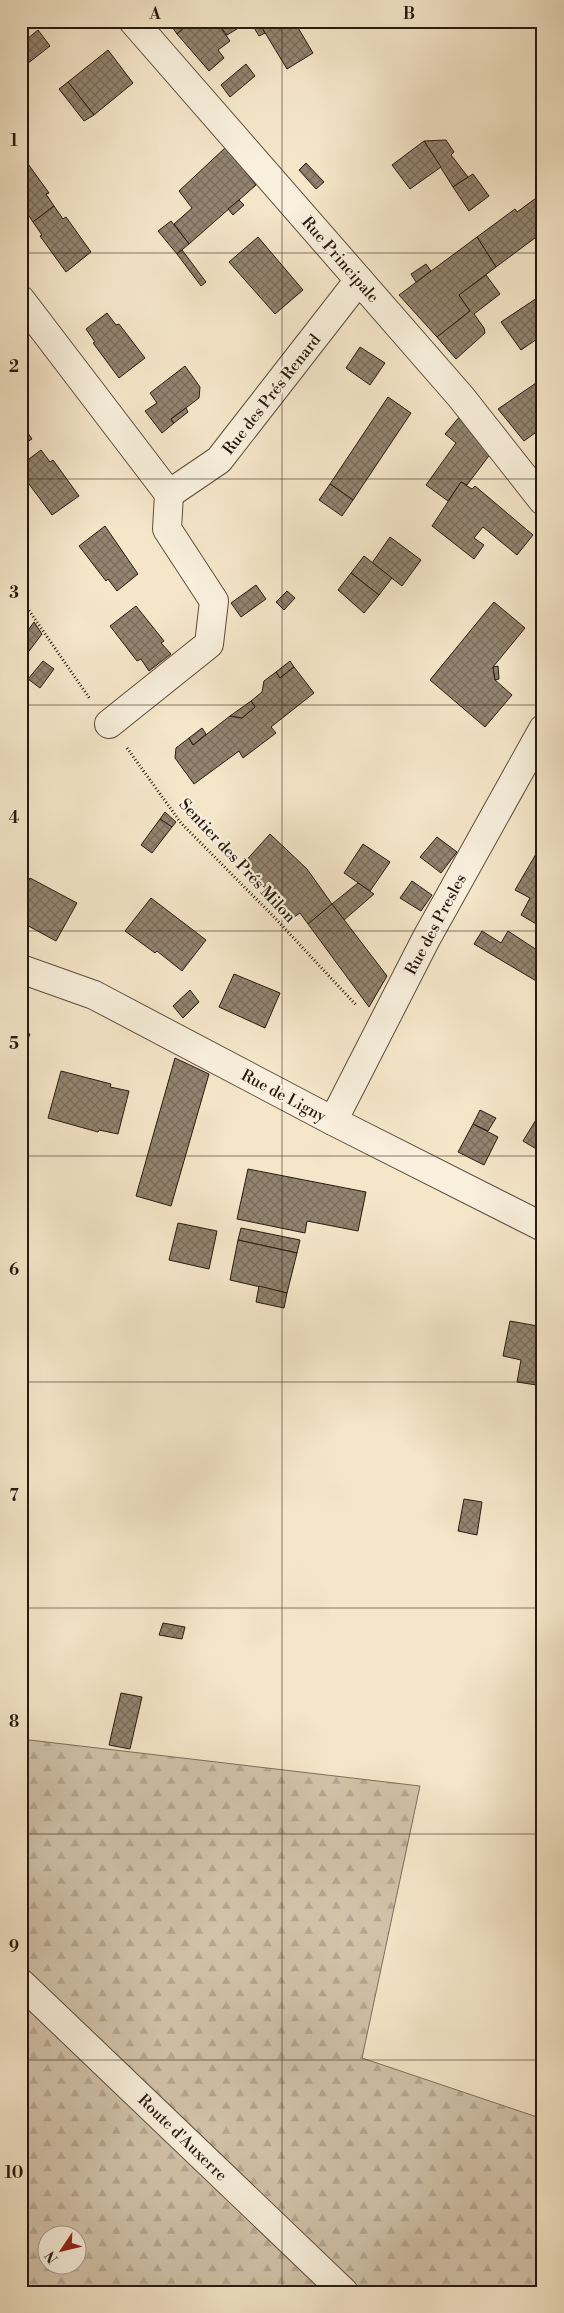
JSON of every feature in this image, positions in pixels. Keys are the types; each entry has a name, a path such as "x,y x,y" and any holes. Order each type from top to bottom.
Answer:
{"street":[{"name":"Rue Principale","path":"133,21 461,397 543,501"},
{"name":"Rue des Prés Renard","path":"169,494 219,460 359,280"},
{"path":"21,300 169,494 167,529 214,600 209,644 109,724"},
{"name":"Rue des Presles","path":"333,1121 426,939 543,729"},
{"name":"Rue de Ligny","path":"21,969 94,995 333,1121 543,1228"},
{"name":"Route d'Auxerre","path":"21,1983 344,2292"}],"path":[{"name":"Sentier des Prés Milon","path":"21,599 181,823 274,917 379,1030"}],"green space":[{"path":"21,1739 420,1786 362,2058 543,2119 543,2292 21,2292"}],"building":[{"path":"168,21 192,21 177,34"},
{"path":"192,21 216,21 230,41 218,50 224,58 209,71 177,34"},
{"path":"216,21 250,21 227,35"},
{"path":"250,21 258,21 265,33 259,36"},
{"path":"258,21 294,21 313,53 287,69"},
{"path":"38,30 50,46 27,64 21,56 21,44"},
{"path":"108,50 133,83 94,115 68,82"},
{"path":"246,64 255,76 230,97 221,85"},
{"path":"68,82 94,115 84,121 59,89"},
{"path":"446,140 454,152 451,155 468,177 453,187 424,141"},
{"path":"424,141 441,167 410,189 392,165"},
{"path":"226,147 256,185 189,244 174,224 192,208 179,191"},
{"path":"23,157 49,193 46,194 54,206 33,222 25,210 21,212 21,159"},
{"path":"306,163 324,182 316,189 299,170"},
{"path":"473,174 489,196 469,211 453,187"},
{"path":"543,193 543,232 496,267 477,237 515,209 517,212"},
{"path":"239,200 244,205 233,215 228,209"},
{"path":"54,206 63,219 66,217 91,252 66,272 40,236 42,235 33,222"},
{"path":"171,221 189,244 177,254 158,231"},
{"path":"258,237 303,290 275,314 229,262"},
{"path":"477,237 496,267 459,295 470,311 437,337 399,295"},
{"path":"182,250 206,282 201,286 177,254"},
{"path":"426,264 431,271 416,282 411,274"},
{"path":"486,275 500,294 474,314 484,328 485,333 456,359 437,337 470,311 459,295"},
{"path":"543,294 543,335 521,350 501,322"},
{"path":"107,313 116,325 119,324 145,358 119,378 93,343 95,342 86,329"},
{"path":"360,347 385,363 370,385 346,368"},
{"path":"185,366 200,387 199,398 171,419 174,423 162,433 145,411 157,403 150,393"},
{"path":"539,381 543,387 543,427 524,441 498,409"},
{"path":"388,397 411,413 353,500 330,484"},
{"path":"186,408 188,412 174,423 171,419"},
{"path":"461,415 494,449 467,485 461,482 448,501 426,485 456,443 445,434"},
{"path":"21,419 25,425 23,426 32,439 21,446"},
{"path":"41,450 50,462 53,460 79,496 52,515 26,480 28,478 21,469 21,465"},
{"path":"461,482 472,489 475,486 533,535 517,555 483,527 474,538 484,545 474,559 432,526"},
{"path":"330,484 353,500 342,516 319,500"},
{"path":"105,526 138,574 117,591 108,579 106,581 79,546"},
{"path":"390,537 421,560 402,586 372,563"},
{"path":"364,556 392,578 379,595 351,573"},
{"path":"351,573 379,595 364,613 338,590"},
{"path":"256,585 266,599 241,617 231,603"},
{"path":"287,591 295,598 284,610 276,602"},
{"path":"494,602 525,628 493,667 495,680 512,695 485,727 430,680"},
{"path":"136,606 164,641 161,643 171,654 149,671 141,659 137,661 110,626"},
{"path":"34,622 42,634 23,659 21,640"},
{"path":"43,661 54,669 40,688 28,679"},
{"path":"290,661 294,667 280,678 276,672"},
{"path":"498,666 499,679 495,680 493,667"},
{"path":"294,667 314,693 271,727 276,733 243,758 239,751 194,784 175,758 176,748 189,738 193,745 230,716 242,718 255,707 251,701 262,692 264,681 276,672 280,678"},
{"path":"251,701 255,707 242,718 230,716"},
{"path":"202,728 206,734 193,745 189,738"},
{"path":"165,812 176,822 172,827 160,819"},
{"path":"160,819 172,827 152,853 141,845"},
{"path":"270,834 307,869 332,904 308,924 300,913 294,917 242,865"},
{"path":"437,837 457,852 441,873 420,857"},
{"path":"543,842 543,928 521,915 530,898 515,890"},
{"path":"363,844 390,862 370,891 344,873"},
{"path":"30,878 77,903 56,941 21,922 21,893"},
{"path":"412,881 432,895 421,911 400,898"},
{"path":"358,883 374,894 344,920 332,904"},
{"path":"151,898 206,940 182,971 157,951 155,953 125,931"},
{"path":"332,904 387,976 369,1007 308,924"},
{"path":"482,931 501,943 508,931 543,954 543,985 474,944"},
{"path":"234,974 280,993 265,1028 219,1007"},
{"path":"190,990 199,1002 183,1018 173,1006"},
{"path":"21,1031 30,1034 21,1056"},
{"path":"175,1058 209,1074 171,1206 136,1196"},
{"path":"61,1071 111,1084 110,1087 129,1091 118,1134 99,1130 98,1132 48,1118"},
{"path":"480,1110 496,1118 488,1131 473,1124"},
{"path":"543,1110 543,1153 523,1141"},
{"path":"473,1124 498,1137 484,1165 458,1152"},
{"path":"248,1169 366,1192 358,1231 307,1221 305,1233 237,1219"},
{"path":"178,1223 217,1231 209,1269 169,1260"},
{"path":"241,1228 300,1240 297,1253 238,1240"},
{"path":"238,1240 297,1253 287,1293 230,1280"},
{"path":"259,1286 287,1293 284,1308 256,1302"},
{"path":"510,1321 543,1327 543,1386 517,1382 521,1360 503,1356"},
{"path":"464,1499 482,1502 477,1535 458,1531"},
{"path":"163,1623 185,1627 182,1639 159,1635"},
{"path":"121,1693 142,1697 130,1749 109,1745"}]}
